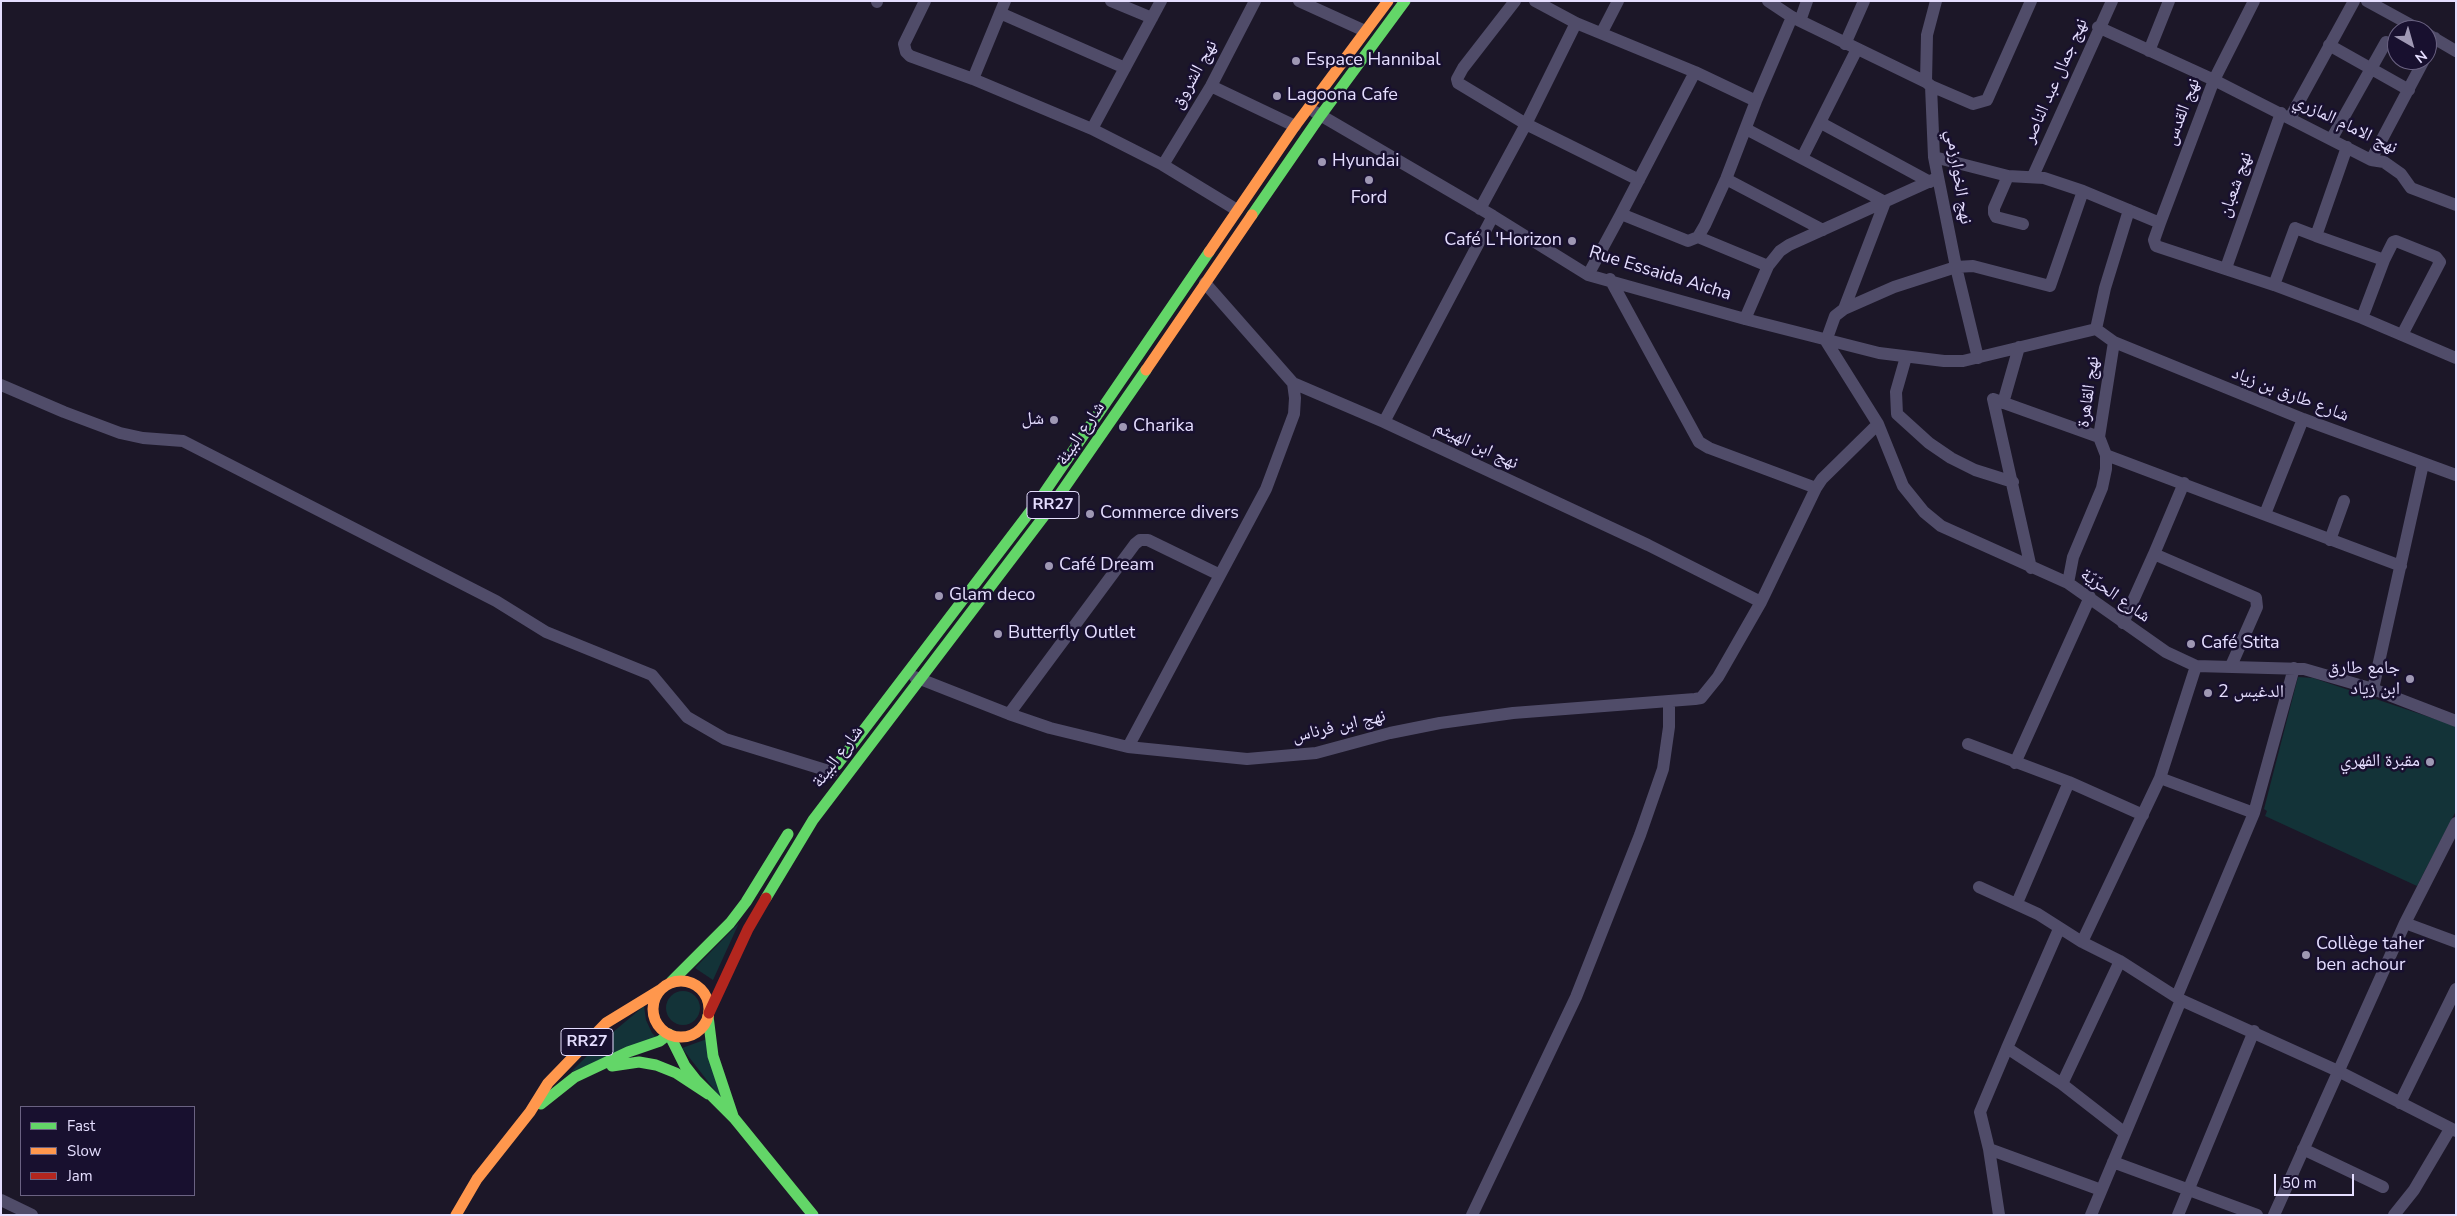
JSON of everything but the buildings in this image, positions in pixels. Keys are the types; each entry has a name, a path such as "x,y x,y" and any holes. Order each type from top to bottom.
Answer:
{"main road":[{"name":"شارع البيئة","path":"829,776 1042,496 1295,126 1388,1"},
{"name":"شارع البيئة","path":"708,1014 748,929 794,849 840,781 922,680 1051,507 1321,116 1405,1"},
{"name":"RR27","path":"456,1215 477,1179 530,1112 548,1083 586,1042 629,1007 671,982 716,938 746,902 793,828"},
{"path":"671,982 680,980 698,987 705,994 713,1056 734,1118"},
{"path":"660,990 653,1003 654,1018 669,1034 685,1066 708,1094 734,1118 813,1215"},
{"name":"RR27","path":"530,1112 575,1077 593,1067 660,1041 669,1034 681,1037 698,1031 708,1014"},
{"path":"560,1089 614,1065 639,1062 656,1065 676,1073 708,1094"}],"street":[{"path":"925,1 904,44 906,52 910,56 973,79 1092,129 1163,165 1237,210"},
{"path":"1111,1 1152,18"},
{"path":"1092,129 1161,1"},
{"name":"نهج الشروق","path":"1163,165 1211,86 1255,1"},
{"path":"1299,1 1365,32"},
{"path":"1515,1 1457,79 1458,83 1526,124 1640,180"},
{"path":"1534,1 1576,23 1602,32 1695,72 1756,101"},
{"path":"1602,32 1618,1"},
{"path":"1768,1 1796,19 1973,104 1986,100 2031,1"},
{"path":"1620,214 1688,241 1698,237 1726,179 1756,101 1796,19 1807,1"},
{"path":"1802,158 1821,122 1851,46 1864,1"},
{"name":"نهج الخوارزمي","path":"1936,1 1927,35 1934,180 1978,358"},
{"name":"نهج جمال عبد الناصر","path":"2033,176 2098,28 2112,1"},
{"path":"2149,51 2169,1"},
{"name":"نهج القدس","path":"2226,268 2162,249 2156,246 2154,240 2214,80 2254,1"},
{"name":"نهج شعبان","path":"2226,268 2285,116 2354,1"},
{"path":"2374,3 2403,20"},
{"path":"973,79 1003,7 1125,68"},
{"path":"1480,209 1526,124 1576,23"},
{"name":"نهج الامام المازري","path":"2098,28 2214,80 2332,138 2372,160 2389,165 2401,174 2406,184 2412,189 2456,205"},
{"path":"2437,40 2456,51"},
{"path":"2332,138 2386,42"},
{"path":"2329,45 2409,90"},
{"path":"2372,160 2419,70"},
{"path":"1588,275 1640,180 1695,72"},
{"path":"1211,86 1295,126"},
{"name":"Rue Essaida Aicha","path":"1308,109 1493,216 1588,275 1610,279 1745,319 1826,341 1906,357 1962,362 2096,329"},
{"path":"1821,122 1934,180"},
{"path":"1746,129 1885,202"},
{"path":"2316,236 2347,147"},
{"path":"1934,157 2008,176 2033,176 2083,191 2160,223"},
{"path":"2008,176 1994,208 1994,213 1996,217 2023,224"},
{"path":"1726,179 1823,230"},
{"path":"1745,319 1768,266 1789,245 1934,180"},
{"path":"1826,341 1835,316 1844,309 1894,287 1956,267 1973,266 2050,286 2083,191"},
{"path":"1844,309 1885,202"},
{"path":"2096,329 2105,288 2129,210"},
{"path":"1384,422 1493,216"},
{"path":"2274,285 2295,228 2384,260"},
{"path":"1698,237 1768,266"},
{"path":"2362,318 2384,260 2395,240 2440,260 2402,333"},
{"path":"2226,268 2402,333 2456,358"},
{"path":"1610,279 1699,442 1709,448 1816,488"},
{"name":"نهج ابن الهيثم","path":"1206,283 1293,383 1384,422 1648,545 1761,602"},
{"name":"نهج القاهرة","path":"2068,583 2073,557 2102,488 2106,469 2106,455 2099,437 2114,342 2096,329"},
{"name":"شارع الحرّيّة","path":"1826,341 1878,424 1903,486 1924,512 1941,526 2068,583 2166,652 2196,666 2294,668 2373,689 2456,721"},
{"name":"شارع طارق بن زياد","path":"2114,342 2303,419 2456,475"},
{"path":"2019,347 1998,401 2032,568"},
{"path":"1906,357 1896,392 1897,414 1929,443 1951,458 1975,470 2013,482"},
{"path":"1128,748 1266,489 1294,414 1295,398 1293,383"},
{"path":"1,385 120,433 143,438 183,441 496,601 546,632 652,675 687,717 725,739 829,776"},
{"path":"1998,401 2099,437"},
{"path":"2266,514 2303,419"},
{"path":"1761,602 1816,488 1822,479 1878,424"},
{"path":"2106,455 2401,566"},
{"path":"2373,689 2423,464"},
{"path":"2123,623 2184,483"},
{"path":"2330,540 2344,501"},
{"path":"1009,714 1135,544 1140,540 1148,540 1220,575"},
{"path":"2154,554 2256,598 2257,607 2232,666"},
{"path":"2015,763 2090,597"},
{"name":"نهج ابن فرناس","path":"905,674 1050,728 1128,748 1226,758 1286,757 1316,753 1390,733 1440,723 1512,713 1701,698 1718,677 1761,602"},
{"path":"2082,942 2160,778 2196,666"},
{"path":"2091,1215 2254,813 2294,668"},
{"path":"1472,1215 1576,997 1640,835 1663,770 1669,727 1670,700"},
{"path":"1968,744 2069,782 2143,815"},
{"path":"2160,778 2254,813"},
{"path":"2016,903 2069,782"},
{"path":"2274,1215 2405,923 2456,824"},
{"path":"1979,887 2038,914 2059,929 2120,961 2179,998 2338,1071 2453,1130 2414,1190 2394,1215"},
{"path":"2405,923 2456,942"},
{"path":"1999,1215 1989,1149 1980,1112 2059,929"},
{"path":"2062,1084 2120,961"},
{"path":"2400,1104 2456,989"},
{"path":"2178,1215 2254,1031"},
{"path":"2007,1048 2062,1084 2125,1133"},
{"path":"1989,1149 2101,1190"},
{"path":"2303,1149 2383,1187"},
{"path":"2113,1162 2257,1215"},
{"path":"1,1200 32,1215"}],"green space":[{"path":"2298,677 2313,678 2456,726 2456,811 2417,886 2265,816 2267,811 2264,809"},
{"path":"739,923 713,980 695,968"},
{"path":"683,991 695,996 700,1008 695,1020 683,1025 671,1020 666,1008 671,996"},
{"path":"644,1006 646,1020 652,1033 658,1039 571,1072 600,1043"},
{"path":"707,1039 723,1101 682,1048"}],"traffic: fast":[{"path":"1252,215 1321,115 1405,1"},
{"path":"837,765 1042,496 1209,252"},
{"path":"766,898 813,820 1051,507 1146,370"},
{"path":"671,982 730,923 746,902 788,834"},
{"path":"708,1016 713,1056 733,1116"},
{"path":"669,1034 685,1066 696,1080 734,1118 813,1215"},
{"path":"541,1104 575,1077 628,1052 660,1041 669,1034"},
{"path":"612,1066 639,1062 656,1065 676,1073 708,1094"}],"traffic: slow":[{"path":"1209,252 1295,126 1388,1"},
{"path":"1146,370 1252,215"},
{"path":"681,981 692,983 701,989 707,998 709,1009 707,1020 701,1029 692,1035 681,1037 670,1035 661,1029 655,1020 653,1009 655,998 661,989 670,983 681,981"},
{"path":"456,1215 477,1179 530,1112 548,1083 606,1023 660,990"}],"traffic: jam":[{"path":"709,1013 748,929 766,898"}],"place":[{"name":"Espace Hannibal","path":"1296,61"},
{"name":"Lagoona Cafe","path":"1277,96"},
{"name":"Hyundai","path":"1322,162"},
{"name":"Ford","path":"1369,180"},
{"name":"Café L'Horizon","path":"1572,241"},
{"name":"شل","path":"1054,420"},
{"name":"Charika","path":"1123,427"},
{"name":"Commerce divers","path":"1090,514"},
{"name":"Café Dream","path":"1049,566"},
{"name":"Glam deco","path":"939,596"},
{"name":"Butterfly Outlet","path":"998,634"},
{"name":"Café Stita","path":"2191,644"},
{"name":"جامع طارق ابن زياد","path":"2410,679"},
{"name":"الدغيس 2","path":"2208,693"},
{"name":"مقبرة الفهري","path":"2430,762"},
{"name":"Collège taher ben achour","path":"2306,955"}]}
